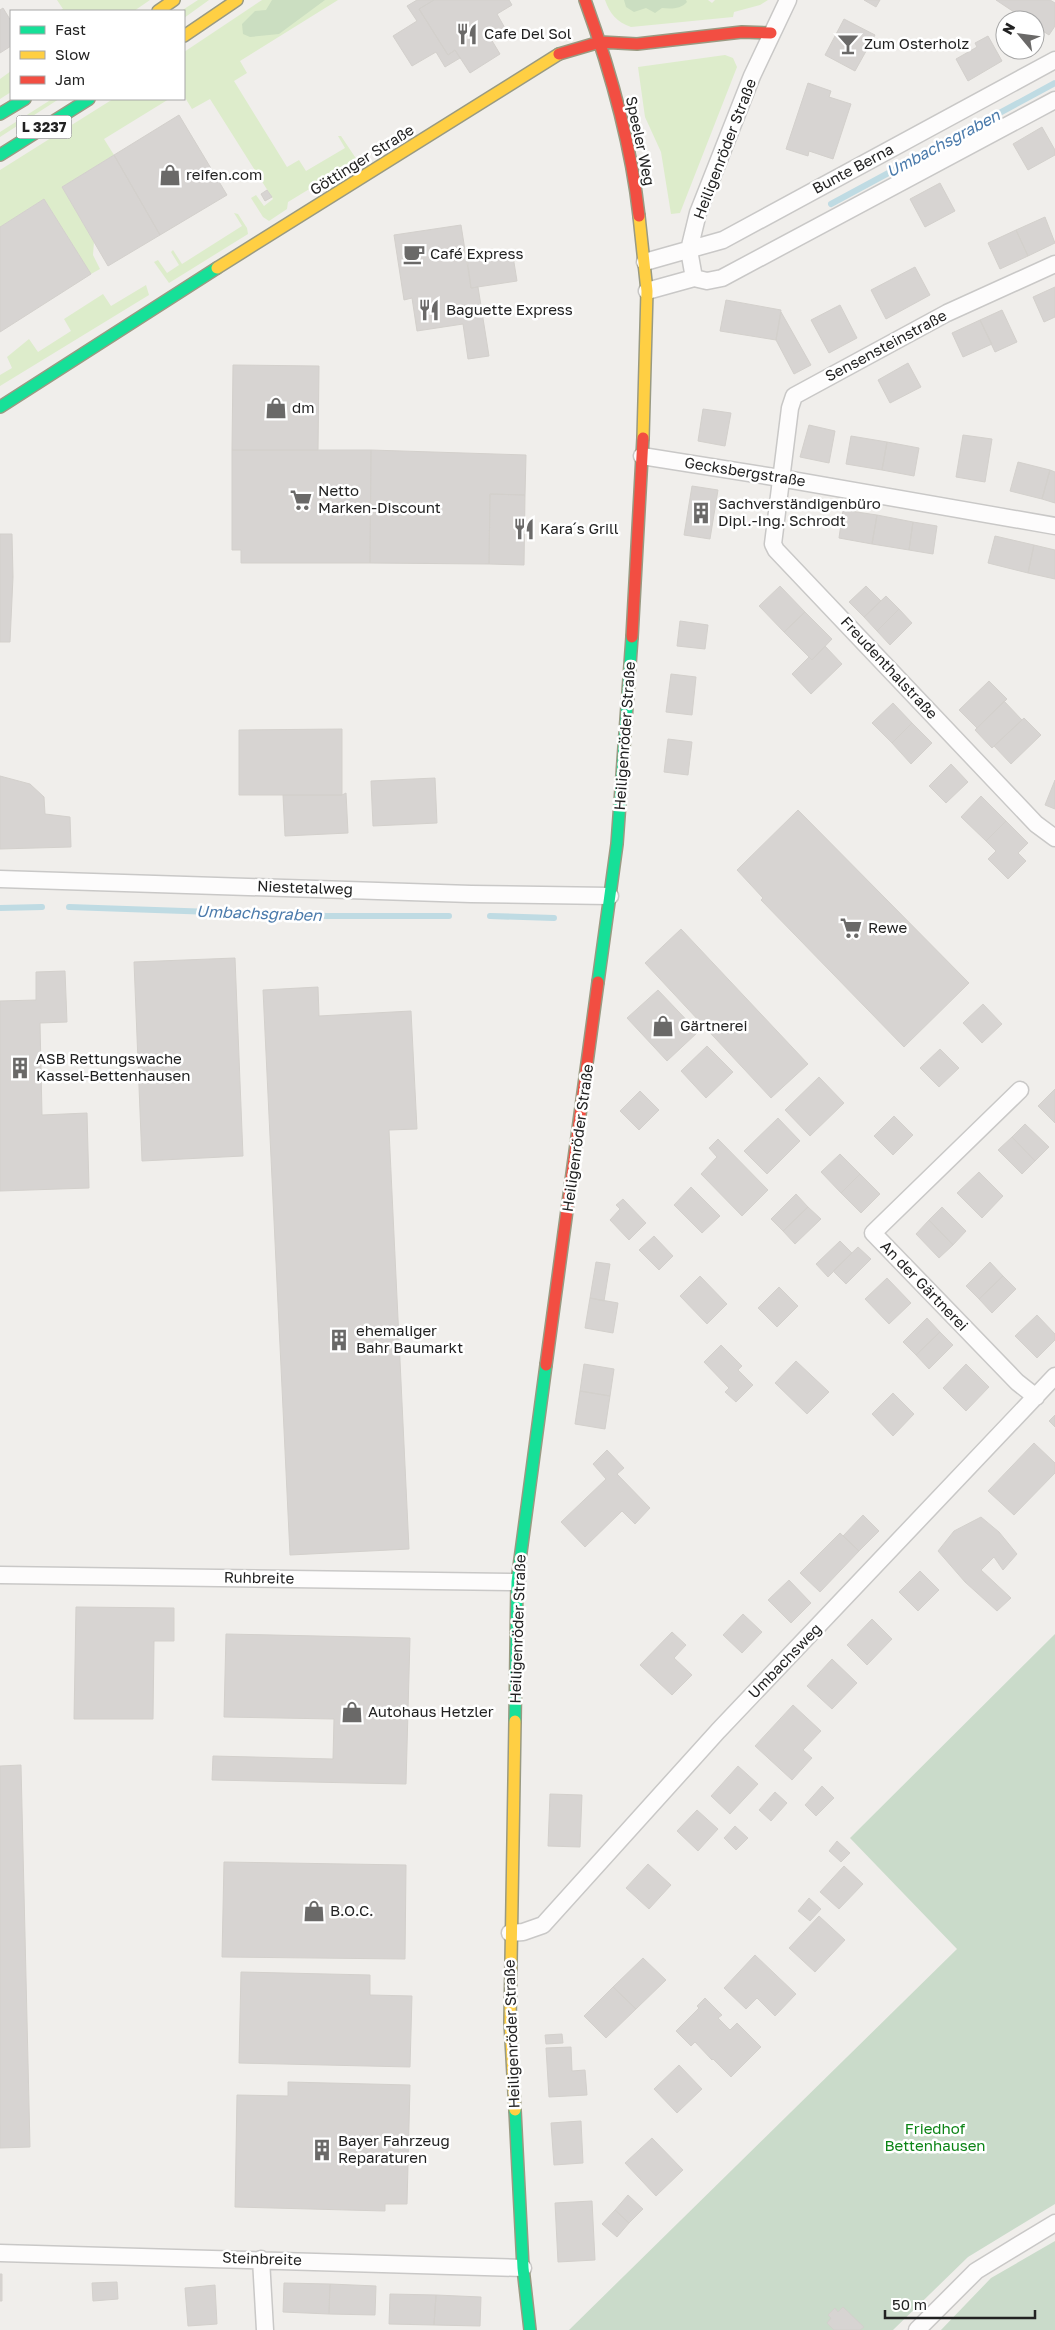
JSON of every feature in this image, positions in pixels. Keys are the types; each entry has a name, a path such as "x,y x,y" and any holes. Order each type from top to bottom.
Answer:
{"street":[{"path":"159,10 174,0"},
{"path":"185,35 237,0"},
{"name":"Speeler Weg","path":"585,0 600,42 624,132 637,197 647,291"},
{"name":"Heiligenröder Straße","path":"694,278 689,250 700,207 771,34 788,0"},
{"name":"Göttinger Straße","path":"0,407 265,237 559,54 600,42 637,44 742,32 771,34"},
{"name":"Bunte Berna","path":"645,262 723,240 1055,60"},
{"name":"L 3237","path":"0,114 23,100"},
{"name":"L 3237","path":"0,155 87,100"},
{"path":"647,291 694,278 707,281 722,278 1055,100"},
{"name":"Sensensteinstraße","path":"780,478 790,408 794,396 947,313 1055,264"},
{"name":"Heiligenröder Straße","path":"530,2330 524,2268 510,2022 517,1582 617,844 631,663 642,456 647,291"},
{"name":"Gecksbergstraße","path":"642,456 1055,526"},
{"name":"Freudenthalstraße","path":"780,478 773,535 773,544 776,550 1036,824 1055,838"},
{"name":"Niestetalweg","path":"0,879 462,894 610,896"},
{"name":"An der Gärtnerei","path":"1020,1090 873,1234 1017,1382 1036,1397"},
{"name":"Umbachsweg","path":"510,1934 543,1925 718,1731 1055,1376"},
{"name":"Ruhbreite","path":"0,1575 517,1582"},
{"path":"917,2330 976,2271 1055,2223"},
{"name":"Steinbreite","path":"0,2252 524,2268"},
{"path":"260,2259 265,2330"}],"green space":[{"path":"57,0 150,0 135,10 61,10 63,9"},
{"path":"198,0 209,0 185,17 185,10 183,10"},
{"path":"262,0 338,0 240,61 247,73 234,81 287,167 299,160 306,171 345,148 338,136 341,136 357,160 288,202 287,209 269,221 263,217 251,198 256,195 264,206 273,199 210,99 192,109 185,98 185,51"},
{"path":"272,0 325,0 279,34 250,37 243,34 242,24 255,11 266,10"},
{"path":"605,0 708,0 712,3 715,0 768,0 760,5 734,12 733,17 631,27 615,17"},
{"path":"624,0 686,0 687,2 679,7 662,8 655,13 646,8 634,12 626,7"},
{"path":"725,55 733,58 737,67 680,213 671,214 661,152 645,117 638,67"},
{"path":"10,72 10,93 0,99 0,79"},
{"path":"50,100 57,100 0,137 0,132"},
{"path":"111,100 167,100 104,139 114,155 62,187 94,242 93,255 100,269 91,274 44,199 0,227 0,170"},
{"path":"234,213 238,214 247,228 248,234 169,283 154,262 158,260 167,273 179,265 171,252 173,250 182,264 242,226"},
{"path":"146,285 149,295 0,386 0,375 12,368 7,357 29,339 38,352 71,331 64,319 103,294 111,306"},
{"name":"Friedhof Bettenhausen","path":"1055,1634 1055,2204 968,2257 893,2330 569,2330 957,1949 850,1838"},
{"path":"1055,2241 1055,2330 941,2330 991,2278"}],"building":[{"path":"417,0 434,0 419,9 448,55 455,50 460,58 445,67 436,52 412,66 393,36 417,21 407,6"},
{"name":"Cafe Del Sol","path":"434,0 509,0 512,5 497,14 506,30 491,39 500,54 470,73 455,50 448,55 419,9"},
{"path":"864,0 880,0 876,7"},
{"path":"996,0 1050,0 1055,3 1055,26 1049,35 1045,32 1045,10 1011,10"},
{"path":"3,8 10,19 10,47 0,53 0,10"},
{"path":"844,19 875,35 855,71 825,55"},
{"path":"988,36 995,48 995,60 1002,61 968,81 956,59 977,47 975,43"},
{"path":"808,83 831,91 829,97 851,104 833,159 809,151 808,156 786,149"},
{"name":"reifen.com","path":"179,115 227,195 160,235 114,155"},
{"path":"1042,127 1055,150 1055,155 1028,170 1013,144"},
{"path":"114,155 160,235 108,266 62,187"},
{"path":"940,183 955,211 925,227 910,199"},
{"path":"267,190 272,197 265,201 261,194"},
{"path":"44,199 91,274 0,332 0,227"},
{"path":"1045,217 1055,243 1028,256 1016,230"},
{"path":"461,225 471,288 478,287 489,356 468,359 463,324 417,331 412,298 404,300 394,235"},
{"path":"1016,230 1028,256 1000,269 988,243"},
{"path":"512,250 517,281 471,288 467,257"},
{"path":"915,267 930,295 886,319 871,290"},
{"path":"1055,287 1055,317 1044,322 1033,297"},
{"path":"726,300 781,310 776,340 720,331"},
{"path":"840,305 857,338 829,353 811,320"},
{"path":"1002,310 1017,342 995,352 980,320"},
{"path":"781,312 811,365 794,374 776,340"},
{"path":"980,320 992,344 963,357 952,333"},
{"path":"908,363 921,387 890,403 878,380"},
{"name":"dm","path":"233,365 319,366 318,450 232,450"},
{"path":"703,409 731,413 725,446 698,441"},
{"path":"809,425 835,431 829,463 800,457"},
{"path":"963,435 992,439 985,482 956,477"},
{"path":"851,436 887,442 882,470 846,464"},
{"path":"887,442 919,448 914,476 882,470"},
{"name":"Netto Marken-Discount","path":"232,450 371,450 370,563 241,563 241,550 232,550"},
{"path":"371,450 526,455 525,495 490,494 489,564 370,563"},
{"path":"1018,462 1050,470 1042,499 1010,491"},
{"path":"1050,470 1055,472 1055,503 1042,499"},
{"name":"Sachverständigenbüro Dipl.-Ing. Schrodt","path":"692,486 718,490 710,539 684,535"},
{"path":"490,494 525,495 524,565 489,564"},
{"path":"843,510 877,515 872,544 839,538"},
{"path":"877,515 913,522 909,550 872,544"},
{"path":"913,522 937,526 933,554 909,550"},
{"path":"0,534 12,534 13,577 10,642 0,642"},
{"path":"995,536 1034,545 1028,573 988,563"},
{"path":"1034,545 1055,550 1055,579 1028,573"},
{"path":"780,586 805,612 784,632 759,606"},
{"path":"866,586 881,601 864,617 849,602"},
{"path":"886,596 899,609 877,631 864,617"},
{"path":"899,609 912,623 890,645 877,631"},
{"path":"805,612 832,639 812,660 784,632"},
{"path":"680,621 708,625 705,649 677,646"},
{"path":"825,646 842,664 811,694 792,674 809,657 812,660"},
{"path":"671,674 696,677 692,715 666,712"},
{"path":"989,681 1007,699 977,728 959,710"},
{"path":"1004,701 1022,720 992,748 975,730"},
{"path":"893,703 912,723 892,743 872,723"},
{"path":"1024,718 1041,735 1011,764 994,746"},
{"path":"912,723 932,743 911,764 892,743"},
{"path":"342,729 342,795 239,795 239,730"},
{"path":"668,739 692,742 688,775 664,772"},
{"path":"951,764 968,782 946,803 929,786"},
{"path":"0,776 30,784 44,797 45,814 70,817 71,847 0,849"},
{"path":"435,778 437,823 373,826 371,781"},
{"path":"1055,780 1055,809 1045,805"},
{"path":"346,793 348,833 285,836 283,795 342,795"},
{"path":"981,796 1006,821 986,841 961,817"},
{"name":"Rewe","path":"798,810 969,983 904,1047 761,900 763,898 737,870"},
{"path":"1006,821 1028,843 1018,853 1026,861 1008,879 988,859 996,851 986,841"},
{"path":"681,929 808,1064 771,1098 645,963"},
{"path":"235,958 243,1156 142,1161 134,962"},
{"name":"ASB Rettungswache Kassel-Bettenhausen","path":"65,971 67,1022 40,1023 42,1115 87,1113 89,1188 0,1191 0,1001 36,1000 36,972"},
{"name":"ehemaliger Bahr Baumarkt","path":"318,987 319,1016 411,1011 417,1129 389,1130 409,1549 290,1555 263,990"},
{"path":"658,990 698,1032 667,1061 627,1018"},
{"path":"983,1004 1002,1024 982,1043 963,1023"},
{"path":"707,1046 733,1072 706,1098 681,1071"},
{"path":"940,1049 959,1068 939,1087 920,1068"},
{"path":"819,1077 844,1103 810,1136 785,1110"},
{"path":"1055,1089 1055,1123 1038,1106"},
{"path":"640,1091 659,1110 639,1130 620,1111"},
{"path":"894,1116 913,1135 893,1155 874,1136"},
{"path":"778,1118 800,1141 767,1174 744,1151"},
{"path":"1025,1124 1049,1147 1035,1161 1012,1137"},
{"path":"1012,1137 1035,1161 1022,1174 998,1150"},
{"path":"718,1139 768,1190 742,1216 701,1174 717,1157 709,1148"},
{"path":"840,1154 860,1174 841,1193 821,1172"},
{"path":"979,1172 1003,1196 982,1218 957,1193"},
{"path":"860,1174 880,1194 861,1213 841,1193"},
{"path":"691,1187 720,1216 702,1233 674,1205"},
{"path":"796,1194 808,1207 783,1231 771,1219"},
{"path":"623,1199 646,1223 629,1240 610,1220 620,1209 616,1205"},
{"path":"808,1207 821,1219 795,1244 783,1231"},
{"path":"942,1207 966,1231 953,1245 929,1220"},
{"path":"929,1220 953,1245 939,1258 916,1234"},
{"path":"654,1236 673,1256 659,1270 639,1250"},
{"path":"840,1241 852,1253 828,1277 816,1264"},
{"path":"858,1247 871,1259 846,1284 833,1271"},
{"path":"596,1262 610,1264 604,1301 590,1298"},
{"path":"990,1262 1003,1276 979,1299 966,1286"},
{"path":"700,1276 727,1304 707,1324 680,1296"},
{"path":"1003,1276 1016,1289 992,1313 979,1299"},
{"path":"887,1278 911,1303 889,1324 865,1299"},
{"path":"779,1287 798,1306 777,1327 758,1308"},
{"path":"590,1298 618,1303 613,1333 585,1328"},
{"path":"1037,1315 1055,1334 1055,1340 1037,1358 1015,1336"},
{"path":"927,1318 940,1332 916,1355 903,1342"},
{"path":"940,1332 953,1345 929,1369 916,1355"},
{"path":"721,1345 742,1366 738,1370 753,1385 736,1402 725,1392 729,1388 704,1362"},
{"path":"796,1361 829,1392 807,1414 775,1383"},
{"path":"584,1364 614,1369 610,1396 580,1391"},
{"path":"966,1364 989,1387 966,1411 943,1388"},
{"path":"580,1391 610,1396 605,1429 575,1424"},
{"path":"893,1393 914,1414 893,1436 872,1414"},
{"path":"1055,1415 1055,1427 1049,1421"},
{"path":"1034,1443 1055,1463 1055,1473 1014,1515 988,1491"},
{"path":"607,1450 624,1468 617,1474 650,1508 635,1524 622,1511 585,1547 561,1522 606,1479 593,1464"},
{"path":"863,1515 879,1531 859,1551 843,1536"},
{"path":"981,1517 999,1532 1017,1554 1003,1570 994,1557 981,1570 1011,1598 997,1611 965,1582 938,1551 954,1531"},
{"path":"840,1533 859,1551 820,1592 800,1573"},
{"path":"920,1571 939,1590 918,1611 899,1592"},
{"path":"789,1580 811,1603 791,1623 768,1600"},
{"path":"76,1607 174,1608 174,1641 154,1641 153,1719 74,1719"},
{"path":"743,1614 762,1632 742,1653 723,1635"},
{"path":"872,1619 892,1639 867,1665 847,1645"},
{"path":"672,1632 686,1645 674,1658 692,1675 672,1695 640,1665"},
{"path":"226,1634 410,1638 406,1784 212,1780 213,1756 333,1759 334,1719 224,1717"},
{"path":"832,1659 857,1683 832,1709 807,1686"},
{"path":"793,1705 821,1731 803,1750 812,1758 792,1780 755,1746"},
{"path":"21,1765 30,2147 0,2148 0,1766"},
{"path":"738,1766 758,1784 730,1814 711,1796"},
{"path":"822,1786 834,1798 816,1816 805,1805"},
{"path":"775,1792 787,1803 771,1821 759,1810"},
{"path":"550,1794 582,1795 580,1847 548,1846"},
{"path":"697,1810 718,1829 698,1851 677,1831"},
{"path":"735,1826 748,1838 736,1850 724,1838"},
{"path":"837,1841 850,1853 841,1862 829,1851"},
{"name":"B.O.C.","path":"224,1862 406,1865 405,1959 222,1957"},
{"path":"648,1864 671,1885 649,1909 626,1888"},
{"path":"844,1866 863,1884 839,1909 820,1892"},
{"path":"809,1898 821,1909 810,1921 798,1911"},
{"path":"819,1916 845,1940 815,1972 789,1948"},
{"path":"755,1955 796,1994 775,2016 757,1998 746,2009 724,1988"},
{"path":"643,1958 666,1980 636,2009 613,1987"},
{"path":"241,1972 370,1975 370,1995 412,1996 410,2067 239,2063"},
{"path":"613,1987 636,2009 606,2038 584,2016"},
{"path":"705,1998 722,2015 718,2018 730,2030 737,2023 761,2047 731,2077 695,2042 691,2046 676,2031 699,2008 697,2006"},
{"path":"562,2034 563,2043 546,2044 545,2035"},
{"path":"571,2047 572,2071 585,2070 587,2095 549,2097 546,2048"},
{"path":"679,2065 702,2089 677,2113 654,2089"},
{"name":"Bayer Fahrzeug Reparaturen","path":"288,2082 410,2085 407,2204 385,2204 385,2211 235,2207 237,2095 288,2096"},
{"path":"581,2121 583,2163 554,2165 551,2123"},
{"path":"652,2138 683,2170 656,2196 625,2163"},
{"path":"628,2195 643,2209 629,2223 615,2210"},
{"path":"592,2201 595,2260 558,2262 555,2203"},
{"path":"615,2210 629,2223 617,2237 602,2224"},
{"path":"0,2274 2,2274 2,2301 0,2301"},
{"path":"117,2282 118,2299 93,2301 92,2283"},
{"path":"284,2283 330,2284 329,2314 283,2312"},
{"path":"330,2284 376,2286 375,2315 329,2314"},
{"path":"215,2285 217,2324 188,2326 185,2288"},
{"path":"390,2294 436,2295 434,2325 389,2324"},
{"path":"436,2295 481,2297 480,2326 434,2325"},
{"path":"843,2307 864,2327 860,2330 834,2330 827,2323 831,2318 828,2315 835,2308 838,2312"}],"waterway":[{"name":"Umbachsgraben","path":"831,204 1055,83"},
{"name":"Umbachsgraben","path":"0,908 42,907"},
{"name":"Umbachsgraben","path":"69,907 327,916 449,916"},
{"name":"Umbachsgraben","path":"490,916 554,918"}],"traffic: fast":[{"path":"0,114 23,100"},
{"path":"0,155 87,100"},
{"path":"0,407 217,268"},
{"path":"598,982 617,844 632,637"},
{"path":"515,1721 517,1582 546,1365"},
{"path":"515,2110 523,2268 530,2330"}],"traffic: slow":[{"path":"159,10 174,0"},
{"path":"185,35 237,0"},
{"path":"217,268 559,54"},
{"path":"639,216 647,291 643,438"},
{"path":"515,1721 510,2022 515,2110"}],"traffic: jam":[{"path":"585,0 603,53 625,134 639,216"},
{"path":"559,54 600,42 637,44 742,32 771,33"},
{"path":"632,637 643,438"},
{"path":"546,1365 598,982"}],"place":[{"name":"Cafe Del Sol","path":"467,34"},
{"name":"Zum Osterholz","path":"848,44"},
{"name":"reifen.com","path":"170,175"},
{"name":"Café Express","path":"414,254"},
{"name":"Baguette Express","path":"429,310"},
{"name":"dm","path":"276,408"},
{"name":"Netto Marken-Discount","path":"301,500"},
{"name":"Sachverständigenbüro Dipl.-Ing. Schrodt","path":"701,513"},
{"name":"Kara´s Grill","path":"524,529"},
{"name":"Rewe","path":"851,928"},
{"name":"Gärtnerei","path":"663,1026"},
{"name":"ASB Rettungswache Kassel-Bettenhausen","path":"20,1068"},
{"name":"ehemaliger Bahr Baumarkt","path":"339,1340"},
{"name":"Autohaus Hetzler","path":"352,1712"},
{"name":"B.O.C.","path":"314,1911"},
{"name":"Bayer Fahrzeug Reparaturen","path":"322,2150"}]}
